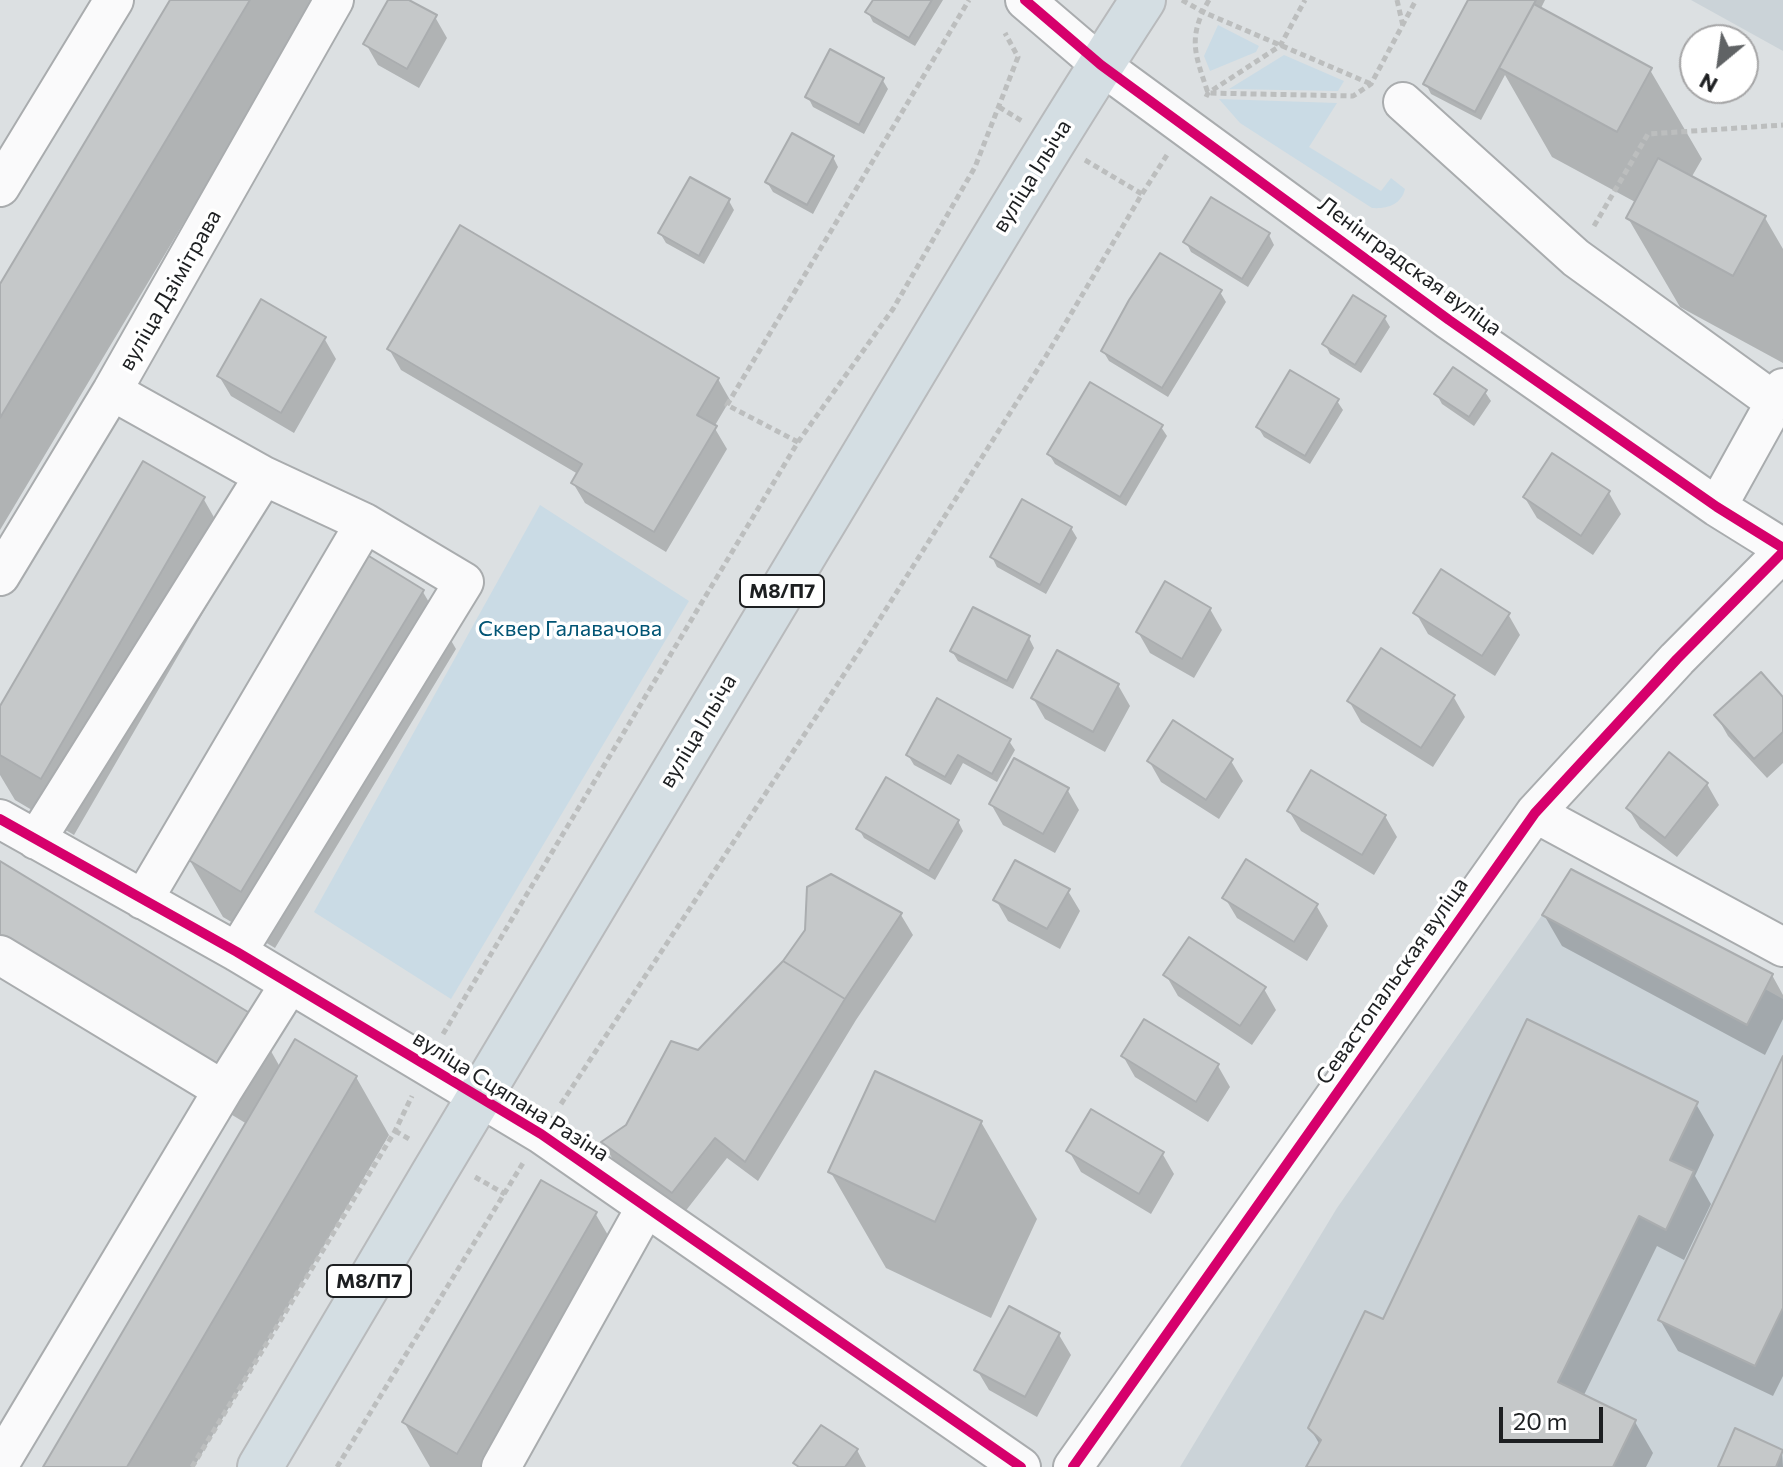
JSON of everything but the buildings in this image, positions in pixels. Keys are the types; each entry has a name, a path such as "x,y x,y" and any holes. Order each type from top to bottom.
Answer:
{"main road":[{"name":"вуліца Ільіча","path":"260,1467 479,1095 985,253 1143,0"}],"street":[{"path":"0,187 114,0"},
{"name":"вуліца Дзімітрава","path":"0,576 112,391 334,0"},
{"name":"Ленінградская вуліца","path":"1012,11 1101,65 1436,311 1783,550"},
{"path":"1387,93 1576,258 1779,395 1717,507"},
{"path":"112,391 264,476 365,523 464,582 237,952"},
{"path":"36,840 264,476"},
{"path":"143,900 365,523"},
{"name":"Севастопальская вуліца","path":"1073,1467 1535,813 1783,550"},
{"path":"1535,813 1783,947"},
{"name":"вуліца Сцяпана Разіна","path":"0,819 237,952 541,1134 1021,1467"},
{"path":"0,955 223,1090"},
{"path":"5,1443 289,985"},
{"path":"501,1467 646,1207"}],"path":[{"path":"798,442 727,405 969,0"},
{"path":"1182,0 1387,93"},
{"path":"1209,0 1193,39 1208,93 1353,96 1387,93"},
{"path":"1280,46 1305,0"},
{"path":"1397,0 1403,26"},
{"path":"1387,93 1403,26 1416,0"},
{"path":"449,1023 798,442 893,309 975,167 1018,57 1012,11"},
{"path":"1576,258 1648,134 1783,125"},
{"path":"577,1080 862,647 1046,356 1142,194"},
{"path":"192,1467 395,1131"},
{"path":"337,1467 505,1194"}],"shaded area":[{"path":"1691,0 1783,0 1783,51 1759,38 1759,24 1734,24"},
{"path":"1571,869 1773,974 1765,989 1783,999 1783,1467 1180,1467 1337,1208"}],"green space":[{"path":"1218,25 1259,46 1256,52 1210,71 1204,56"},
{"path":"1284,55 1344,81 1338,91 1229,89"},
{"path":"1219,99 1337,103 1309,147 1381,191 1391,178 1405,189 1403,194 1393,205 1372,208 1240,123"},
{"name":"Сквер Галавачова","path":"540,505 689,601 451,999 314,912"}],"cycle path":[{"path":"1025,0 1101,65 1449,320 1717,507 1783,548"},
{"path":"1073,1467 1535,813 1677,659 1783,552"},
{"path":"0,819 237,952 541,1134 1021,1467"}]}
